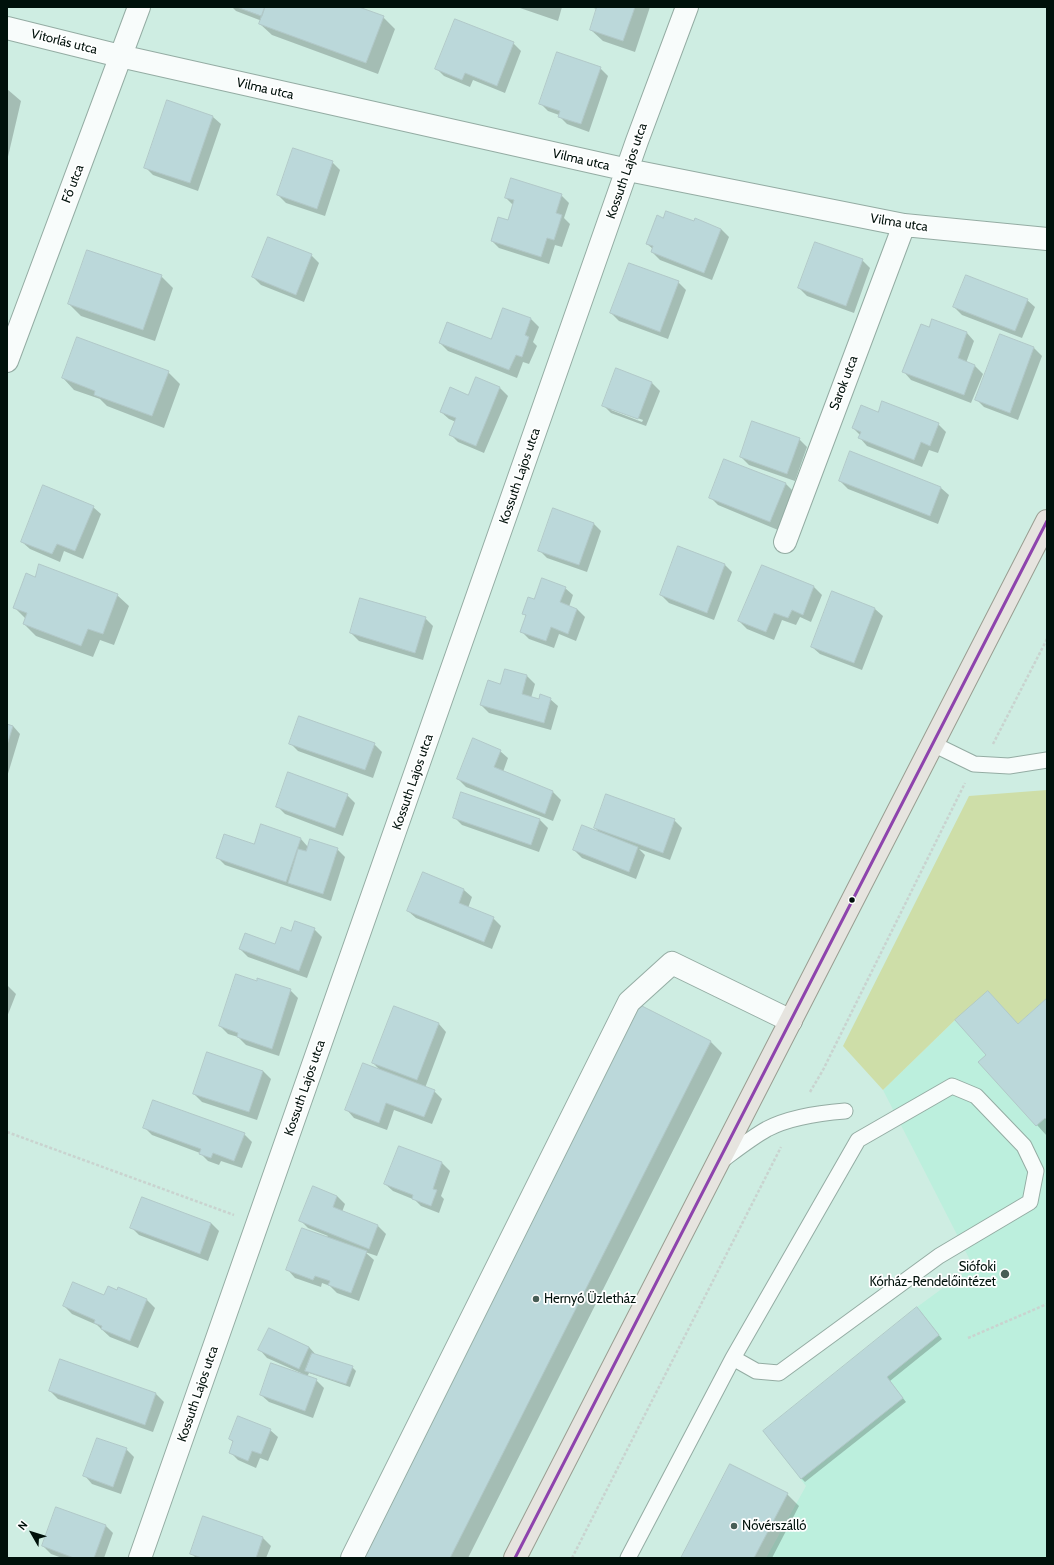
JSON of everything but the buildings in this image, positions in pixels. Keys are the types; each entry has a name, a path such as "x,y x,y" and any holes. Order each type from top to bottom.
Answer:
{"main road":[{"path":"515,1558 1047,521"}],"street":[{"name":"Fő utca","path":"7,361 139,7"},
{"name":"Kossuth Lajos utca","path":"140,1558 637,141 687,7"},
{"name":"Vitorlás utca","path":"7,28 120,56"},
{"name":"Vilma utca","path":"120,56 628,170 904,225 1047,239"},
{"name":"Sarok utca","path":"785,542 904,225"},
{"path":"352,1558 629,1002 672,963 791,1021"}],"lane":[{"path":"933,744 974,764 1009,766 1047,760"},
{"path":"628,1558 733,1358 858,1140 952,1086 976,1096 1024,1146 1036,1170 1030,1202 939,1256 779,1373 756,1372 733,1358"},
{"path":"718,1162 767,1129 802,1117 822,1113 845,1112"}],"path":[{"path":"974,764 993,743 1047,640"},
{"path":"836,1044 961,790"},
{"path":"7,1132 257,1224"},
{"path":"572,1558 784,1140"},
{"path":"968,1338 1047,1304"}],"shaded area":[{"path":"1047,790 1047,998 1018,1024 988,991 955,1020 883,1090 843,1046 969,796"},
{"name":"Siófoki Kórház-Rendelőintézet","path":"988,991 1018,1024 1047,998 1047,1558 766,1558 806,1486 763,1431 917,1307 973,1266 883,1090 955,1020"}],"transit line":[{"path":"515,1558 1047,521"}],"place":[{"name":"Siófoki Kórház-Rendelőintézet","path":"1005,1274"},
{"name":"Hernyó Üzletház","path":"536,1299"},
{"name":"Nővérszálló","path":"734,1526"}]}
